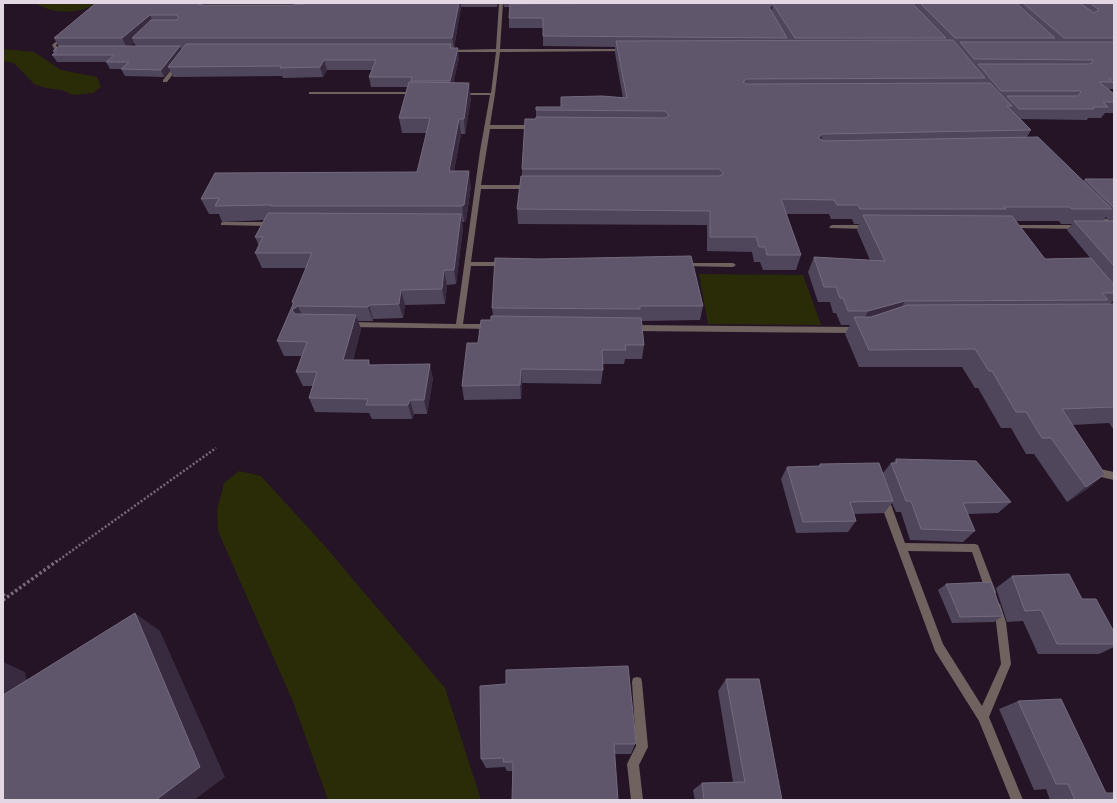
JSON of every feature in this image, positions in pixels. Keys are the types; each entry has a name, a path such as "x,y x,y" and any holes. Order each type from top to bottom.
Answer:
{"street":[{"path":"459,326 478,187 493,94 501,3"},
{"path":"500,11 508,11"},
{"path":"72,31 54,45 58,51 74,51"},
{"path":"443,51 632,50"},
{"path":"165,81 180,63"},
{"path":"310,93 421,93"},
{"path":"453,94 493,94"},
{"path":"488,127 544,127"},
{"path":"478,187 534,187"},
{"path":"1098,215 1103,224 1114,220"},
{"path":"223,224 278,224"},
{"path":"465,225 473,225"},
{"path":"832,227 872,227"},
{"path":"1007,227 1086,227"},
{"path":"467,264 514,264"},
{"path":"678,265 733,265"},
{"path":"342,325 498,327"},
{"path":"624,328 861,330 868,328"},
{"path":"1090,471 1114,476"},
{"path":"881,490 939,647 983,717 1017,800"},
{"path":"902,547 976,548 1001,622 1006,664 983,717"},
{"path":"636,800 633,764 642,747 637,682"}],"path":[{"path":"3,594 4,599 216,448"}],"green space":[{"path":"36,3 95,3 82,10 66,12 42,7"},
{"path":"3,49 34,52 61,70 97,77 101,87 93,93 73,95 62,90 46,88 34,84 14,63 3,61"},
{"path":"699,274 803,275 821,325 708,324"},
{"path":"239,471 261,476 323,544 445,688 481,800 328,800 294,704 218,531 217,510 224,483"}],"building":[{"path":"96,3 292,5 306,3 459,3 452,38 132,38 151,20 176,20 179,18 176,15 150,15 122,38 54,38"},
{"path":"912,3 946,38 795,38 773,4 769,7 787,38 543,36 543,18 509,18 510,4"},
{"path":"920,3 1016,3 1055,38 955,38"},
{"path":"1023,3 1080,3 1094,13 1099,10 1090,3 1114,3 1114,38 1064,38"},
{"path":"953,40 985,78 746,79 743,82 746,84 990,83 1012,106 1007,106 1031,130 823,134 818,138 823,141 1038,137 1112,209 1072,209 1069,207 1004,207 1006,209 860,209 858,205 837,205 834,200 781,199 801,255 767,255 765,247 759,247 756,237 710,237 710,211 517,209 521,176 719,176 723,174 723,172 719,169 522,169 525,119 536,119 536,117 665,118 669,115 665,111 536,110 536,107 561,107 561,97 602,96 627,98 616,41"},
{"path":"960,42 1114,42 1114,79 1109,79 1113,82 1099,82 1114,94 1114,102 1103,102 1108,107 1093,107 1094,109 1019,109 1007,96 1078,96 1081,92 1001,91 978,64 1089,64 1092,63 1093,60 974,59"},
{"path":"186,44 451,44 450,48 458,48 450,81 411,81 412,77 369,77 376,60 324,60 320,67 168,67"},
{"path":"59,46 180,46 161,70 121,69 129,62 106,62 114,55 52,55 57,51 53,51"},
{"path":"409,82 469,83 464,119 459,119 449,171 469,171 464,205 215,206 219,198 201,199 215,173 417,172 430,118 399,118"},
{"path":"1085,179 1114,179 1114,208"},
{"path":"268,213 461,214 454,270 444,270 442,289 401,290 399,304 369,305 368,307 298,306 292,310 295,314 356,315 343,360 369,360 368,365 430,364 424,400 410,400 408,405 366,405 368,399 309,398 317,372 296,372 307,342 277,341 294,302 292,302 312,253 255,253 263,237 255,237"},
{"path":"863,215 1012,216 1045,259 1091,258 1114,285 1114,293 1102,293 1108,300 905,301 868,311 848,311 843,298 840,298 836,287 824,287 814,257 885,261"},
{"path":"1074,221 1114,221 1114,266"},
{"path":"691,256 703,306 640,306 640,309 492,308 495,258 540,259"},
{"path":"1114,304 1114,407 1062,409 1105,474 1086,487 1051,438 1042,438 1026,412 1016,412 992,371 989,371 975,349 869,350 854,317 871,317 907,305"},
{"path":"491,316 641,318 644,345 625,345 626,350 602,350 603,370 521,369 520,385 462,386 467,343 478,343 481,320 491,320"},
{"path":"896,459 976,461 1011,502 963,503 975,531 921,529 911,501 906,501 891,463 897,463"},
{"path":"879,463 893,501 850,502 856,521 803,522 787,467 821,466 820,464"},
{"path":"1069,574 1082,599 1096,599 1114,632 1114,644 1057,644 1041,610 1025,611 1012,576"},
{"path":"991,582 1003,616 960,617 946,584"},
{"path":"135,613 200,767 156,800 3,800 3,695"},
{"path":"628,666 636,742 635,744 614,744 618,800 512,800 513,762 503,762 504,758 481,759 480,686 506,684 506,670"},
{"path":"726,679 759,679 782,800 704,800 702,783 745,782"},
{"path":"1061,699 1106,793 1114,793 1114,800 1075,800 1068,784 1056,784 1018,701"}]}
